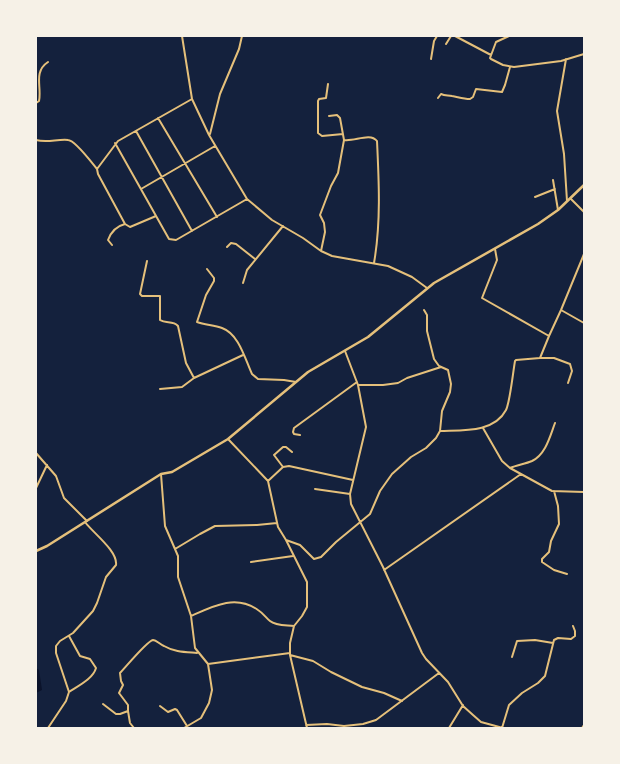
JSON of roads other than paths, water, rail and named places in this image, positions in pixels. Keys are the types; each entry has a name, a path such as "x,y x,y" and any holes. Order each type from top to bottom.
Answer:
{"street":[{"path":"182,36 192,99 215,146 247,199 264,214 321,251 332,256 388,266 417,280 427,288"},
{"path":"209,135 220,95 239,49 242,36"},
{"path":"431,58 434,41 437,36"},
{"path":"446,44 451,36"},
{"path":"455,36 491,54"},
{"path":"509,36 496,42 491,54 491,59 503,65 510,66 544,63 584,54"},
{"path":"566,59 557,111 564,154 568,202"},
{"path":"36,102 39,101 40,98 38,84 41,69 48,62"},
{"path":"438,98 442,94 445,96 470,100 476,89 502,92 510,66"},
{"path":"328,84 326,98 319,99 318,101 318,133 322,136 343,134"},
{"path":"97,169 115,143 192,99"},
{"path":"321,251 325,232 324,223 320,215 331,186 338,173 344,140 340,118 337,116 329,116"},
{"path":"158,118 217,218"},
{"path":"136,131 192,231"},
{"path":"344,140 351,141 371,137 375,138 377,141 379,183 378,239 374,263"},
{"path":"36,140 45,142 71,140 97,169 98,174 125,224 130,227 156,216"},
{"path":"115,143 169,239 176,240 217,218 247,199"},
{"path":"141,189 215,146"},
{"path":"554,180 558,210"},
{"path":"36,551 86,522 161,474 172,472 228,440 313,369 368,337 427,288 463,265 538,224 568,202 584,185"},
{"path":"535,197 555,190"},
{"path":"571,199 584,212"},
{"path":"112,245 108,240 111,234 118,227 125,224"},
{"path":"243,282 247,270 283,226"},
{"path":"227,247 231,243 236,244 255,259"},
{"path":"495,248 497,260 482,298 549,336"},
{"path":"540,358 584,254"},
{"path":"147,261 140,294 142,296 160,296 160,320 174,322 178,326 186,363 194,378"},
{"path":"206,269 214,278 214,281 206,295 197,322 222,328 228,331 234,338 243,354 252,374 258,380 284,380 296,382"},
{"path":"286,540 300,545 312,558 317,559 321,557 372,511 380,491 392,474 436,438 440,431 441,414 450,392 450,384 448,370 442,368 435,362 427,331 427,315 424,310"},
{"path":"561,310 584,323"},
{"path":"345,351 357,383 366,427 350,494 351,504 384,570 422,653 448,682 463,705 481,722 503,728 509,705 545,676 556,638 566,640 573,638 575,631 573,626"},
{"path":"160,389 179,388 186,385 194,378 243,354"},
{"path":"440,431 483,428 496,422 506,409 516,360 554,358 570,364 572,370 568,383"},
{"path":"300,435 293,432 294,428 357,383 383,385 398,383 408,378 442,368"},
{"path":"510,468 532,461 538,457 548,443 555,423"},
{"path":"483,428 502,461 510,468 552,491 584,492"},
{"path":"228,440 268,481 277,523 307,582 308,597 305,612 294,626 290,643 290,654 306,727 363,724 376,720 439,673"},
{"path":"283,467 274,455 283,447 286,447 292,452"},
{"path":"36,453 58,479 64,498 107,545 117,563 115,568 106,578 95,607 73,633 58,643 56,650 69,692 66,701 48,728"},
{"path":"36,488 47,465"},
{"path":"268,481 283,467 293,466 353,480"},
{"path":"161,474 164,521 179,559 179,581 191,616 195,648 198,654 208,664 212,690 210,700 201,718 184,728"},
{"path":"384,570 521,474"},
{"path":"315,489 350,494"},
{"path":"554,491 558,506 557,516 559,524 550,541 549,552 542,559 542,562 554,570 567,574"},
{"path":"175,550 215,526 277,523"},
{"path":"251,562 293,556"},
{"path":"191,616 219,604 235,602 251,606 274,624 294,626"},
{"path":"69,636 80,656 90,659 96,668 87,680 69,692"},
{"path":"512,657 517,642 535,640 554,643"},
{"path":"134,728 130,723 128,705 119,694 123,685 120,673 133,657 151,641 155,641 166,648 198,654"},
{"path":"208,664 290,654 313,661 330,672 362,688 384,693 402,701"},
{"path":"103,704 116,714 128,711"},
{"path":"449,728 463,705"},
{"path":"160,706 168,712 175,709 177,710 187,726"}],"water":[{"path":"36,668 39,670 42,690 36,693"}]}
